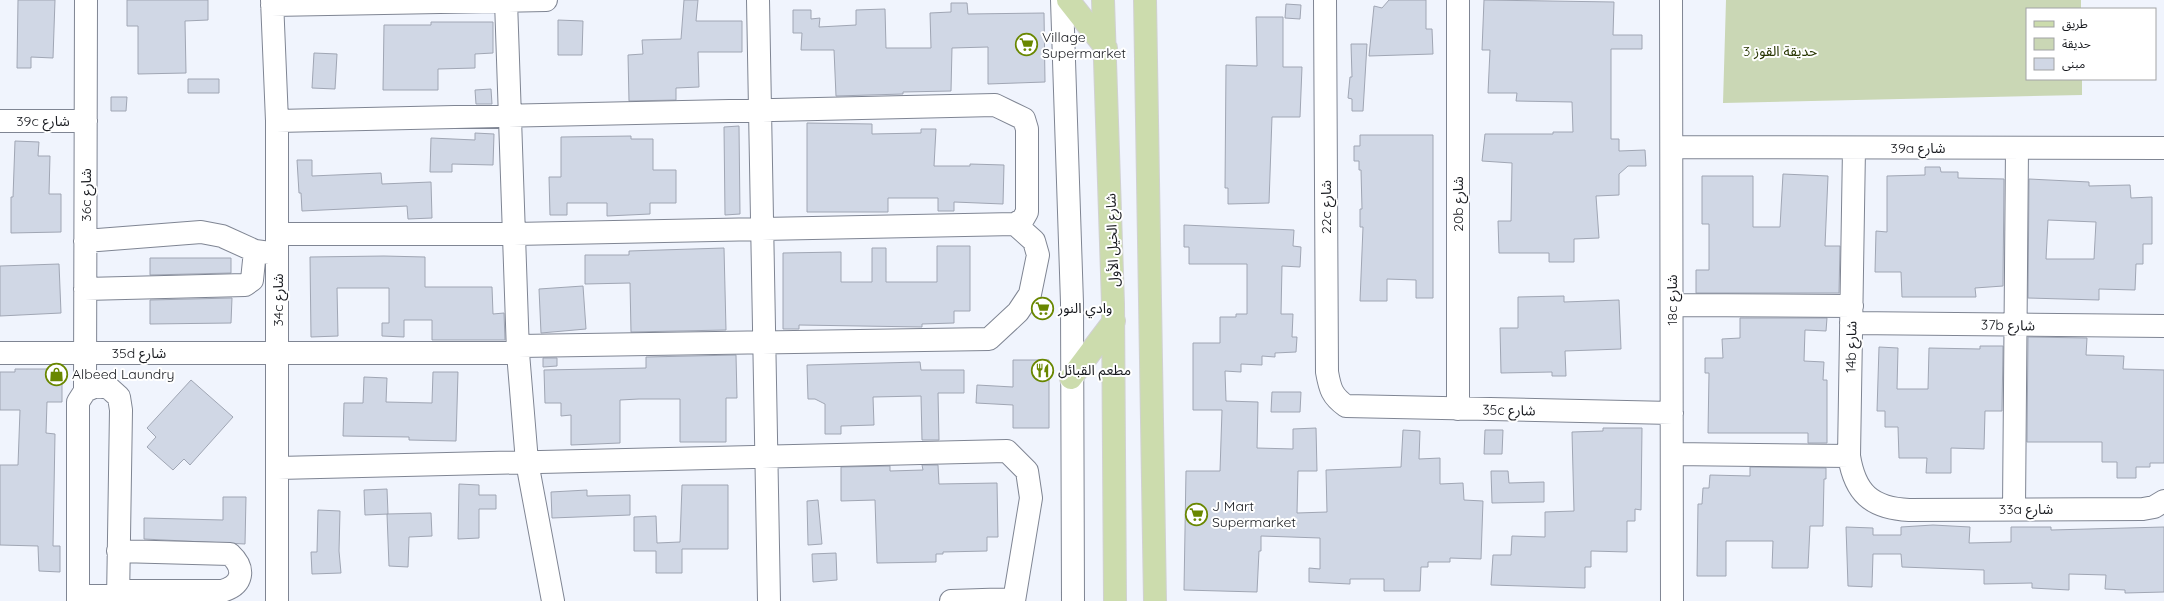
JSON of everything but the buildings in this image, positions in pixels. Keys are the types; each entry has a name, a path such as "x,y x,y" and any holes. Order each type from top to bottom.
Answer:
{"main road":[{"path":"1068,0 1106,48"},
{"name":"شارع الخيل الأول","path":"1103,0 1106,48 1114,321 1115,601"},
{"path":"1145,0 1155,601"},
{"path":"1071,378 1114,321"}],"street":[{"name":"36c شارع","path":"85,391 86,0"},
{"path":"517,0 510,116 518,349 527,462 553,601"},
{"path":"272,3 546,0"},
{"path":"758,0 769,601"},
{"path":"1062,0 1072,303 1071,378 1073,601"},
{"name":"22c شارع","path":"1325,0 1327,372 1329,385 1335,398 1346,406"},
{"name":"20b شارع","path":"1458,0 1458,409"},
{"name":"18c شارع","path":"1671,0 1672,601"},
{"name":"34c شارع","path":"272,3 277,121 277,601"},
{"path":"85,241 201,232 222,236 255,251 277,243 514,234 1015,224 1023,219 1027,212 1027,129 1024,119 994,105 277,121"},
{"name":"39c شارع","path":"0,121 86,121"},
{"name":"39a شارع","path":"1672,147 2164,148"},
{"name":"14b شارع","path":"1854,148 1849,456 1852,474 1860,490 1874,502 1890,509 1908,510"},
{"path":"2014,510 2017,148"},
{"name":"35d شارع","path":"0,353 278,353 518,349 764,342 989,339 1018,312 1030,294 1038,255 1034,241 1015,224"},
{"path":"85,289 245,284 252,280 255,251"},
{"name":"37b شارع","path":"1672,305 2016,325 2164,326"},
{"path":"118,551 230,554 238,561 241,570 239,581 232,588 222,591 78,598 78,402 85,391 96,386 109,388 119,397 120,403 118,551 118,596"},
{"name":"35c شارع","path":"1346,406 1672,413"},
{"path":"278,468 1007,451 1027,471 1031,498 1014,600 951,601"},
{"path":"1672,454 1849,456"},
{"name":"33a شارع","path":"1908,510 2143,509 2154,507 2164,501"}],"green space":[{"name":"حديقة القوز 3","path":"1726,0 2081,0 2081,8 2026,8 2026,80 2082,80 2082,95 1723,103"}],"place":[{"name":"Village Supermarket","path":"1026,45"},
{"name":"وادي النور","path":"1042,308"},
{"name":"مطعم القبائل","path":"1042,370"},
{"name":"Albeed Laundry","path":"56,374"},
{"name":"J Mart Supermarket","path":"1196,514"}]}
